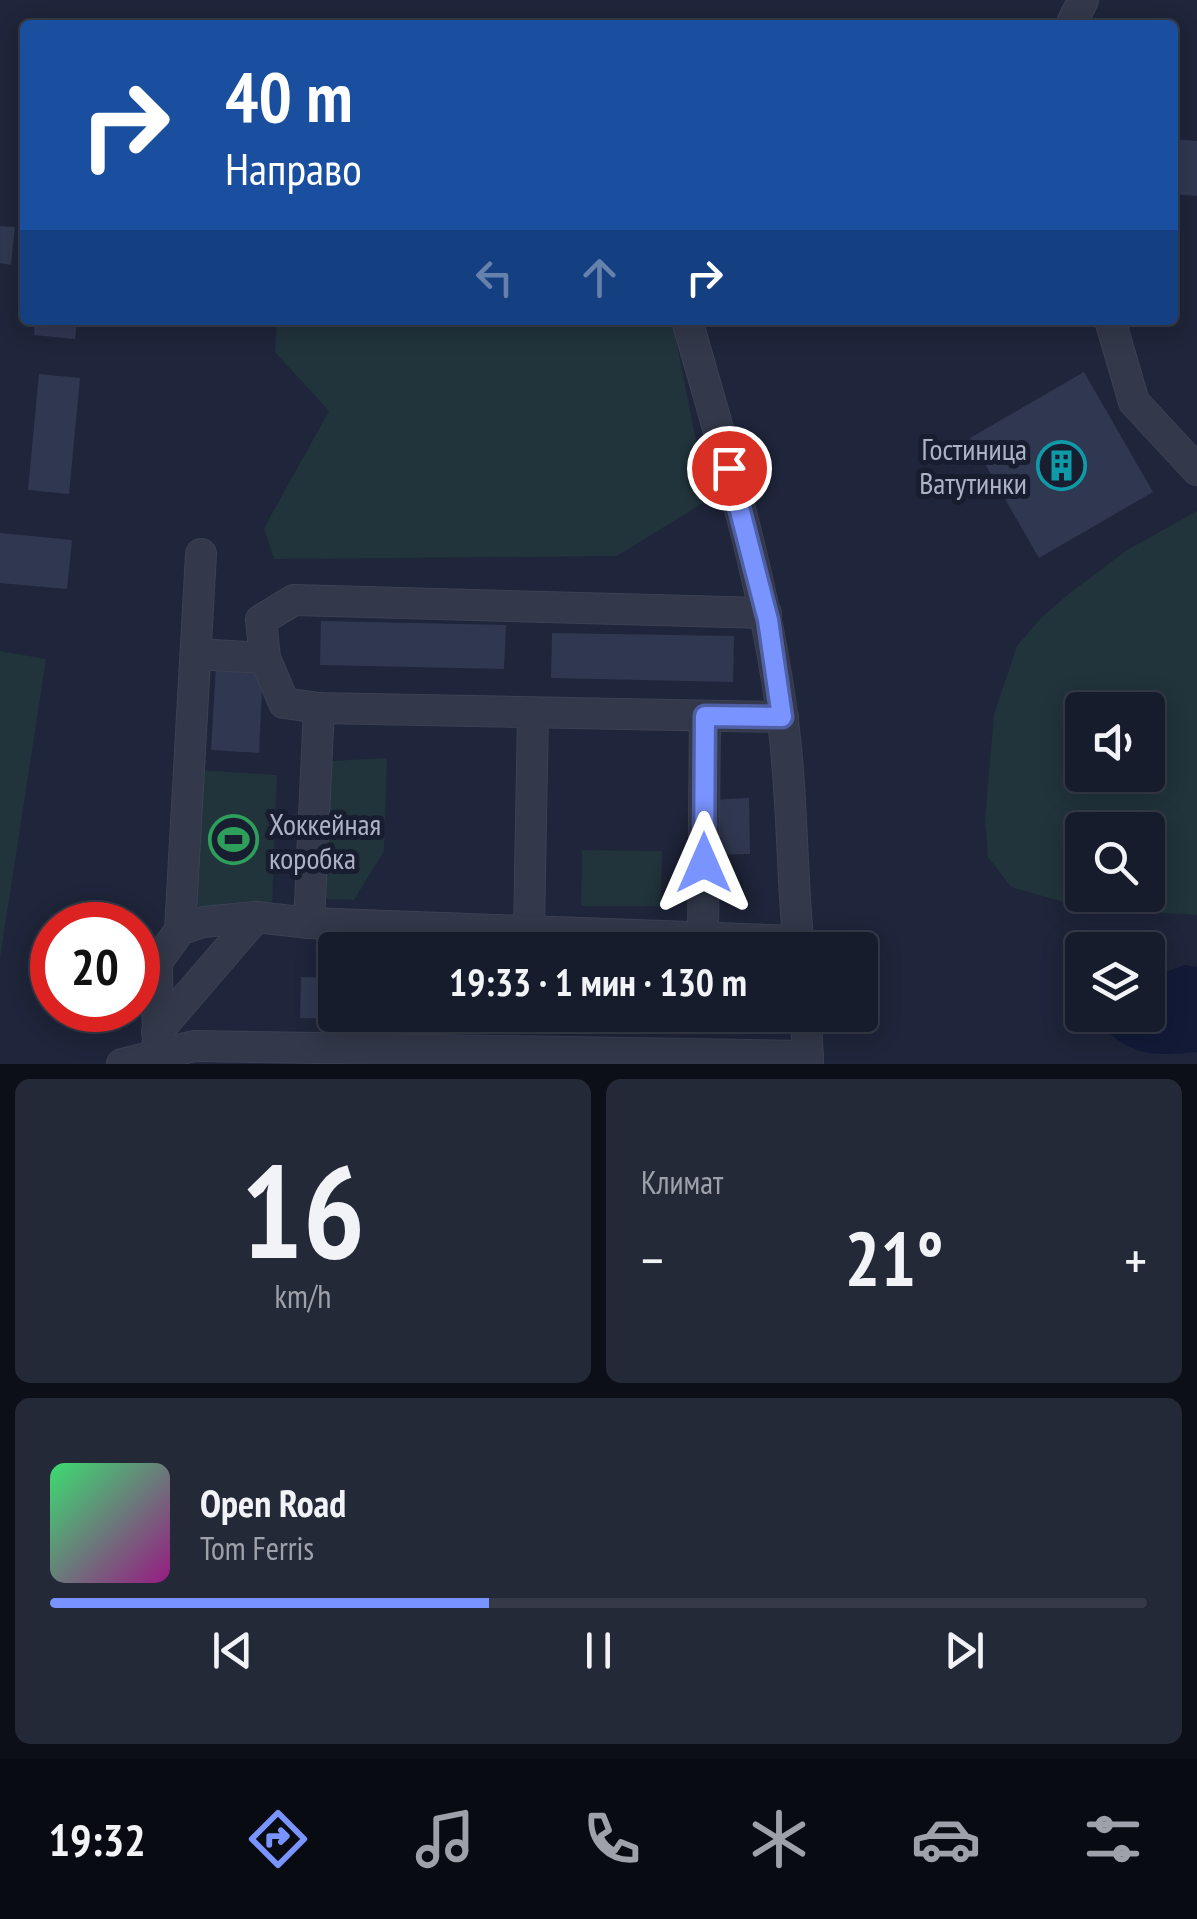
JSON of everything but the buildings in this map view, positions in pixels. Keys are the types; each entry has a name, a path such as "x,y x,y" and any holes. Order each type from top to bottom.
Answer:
{"street":[{"path":"688,325 746,527 766,614 782,717 797,932"},
{"path":"1111,325 1134,402 1197,470"},
{"path":"158,1043 157,962 180,930 202,554"},
{"path":"766,614 294,600 261,620 265,658 284,703 319,708 782,717"},
{"path":"196,654 265,658"},
{"path":"309,922 319,708"},
{"path":"529,928 533,713"},
{"path":"703,932 705,716"},
{"path":"180,930 203,922 256,917 616,932"},
{"path":"122,1064 158,1043 256,917"},
{"path":"158,1043 668,1060 808,1060 807,1032"}],"shaded area":[{"path":"277,325 673,325 708,500 617,556 274,559 264,528 329,411 275,352"},
{"path":"1197,511 1197,915 1149,912 1165,912 1165,812 1065,812 1065,902 1011,887 988,857 985,820 994,714 1017,646 1070,593 1127,550"},
{"path":"0,651 46,659 0,958"},
{"path":"387,758 384,851 354,900 326,899 330,761"},
{"name":"Хоккейная коробка","path":"199,770 277,775 272,908 190,906"},
{"path":"582,850 662,851 661,906 581,906"}],"water":[{"path":"1185,965 1197,967 1197,1052 1141,1051 1110,1034 1165,1032 1165,972"}],"place":[{"name":"Гостиница Ватутинки","path":"1062,465"},
{"name":"Хоккейная коробка","path":"234,840"}],"route":[{"path":"704,863 705,716 782,717 768,620 729,468"}]}
